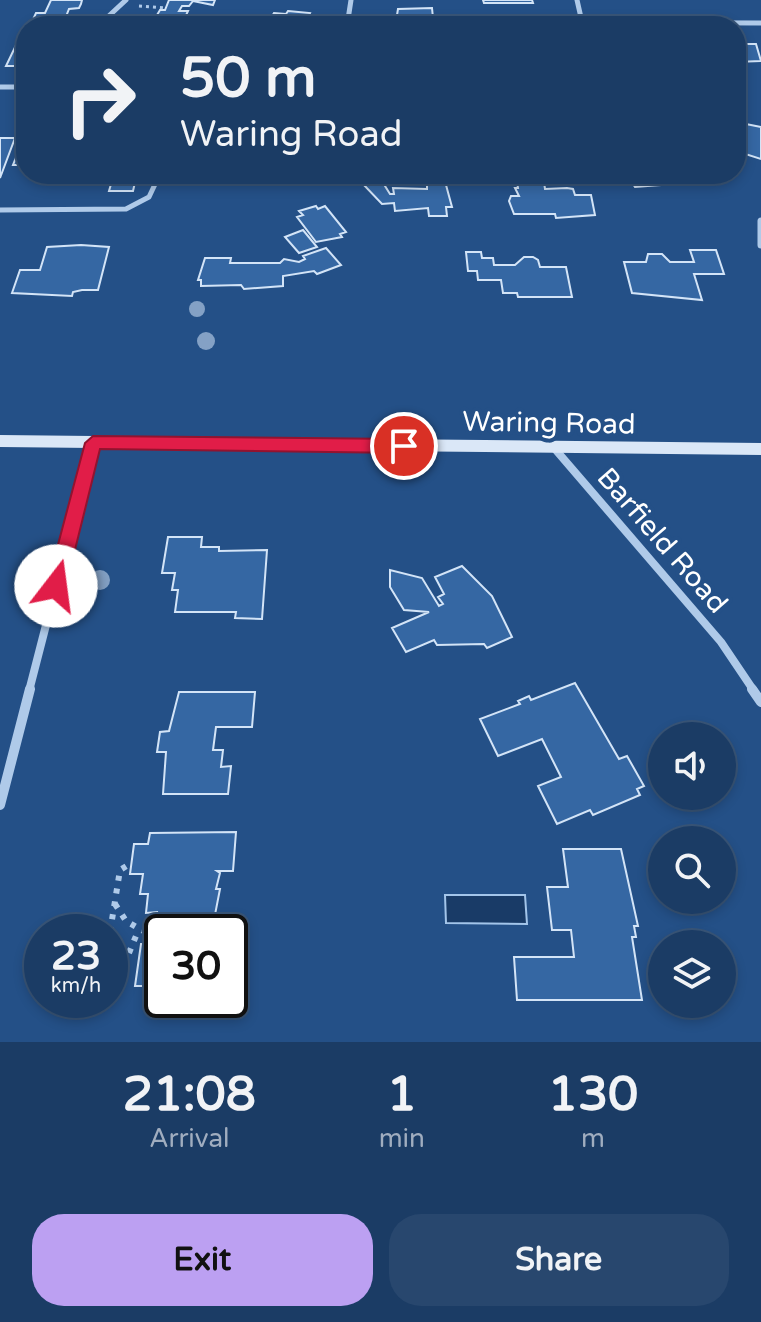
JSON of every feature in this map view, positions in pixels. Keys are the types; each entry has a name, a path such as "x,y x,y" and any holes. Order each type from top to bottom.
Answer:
{"main road":[{"name":"Waring Road","path":"0,441 761,449"}],"street":[{"path":"109,16 126,0"},
{"path":"761,221 761,245"},
{"path":"0,805 93,443"},
{"name":"Barfield Road","path":"555,449 721,642 761,702"}],"lane":[{"path":"0,210 126,209 149,197 155,184"}],"path":[{"path":"137,6 166,8"},
{"path":"113,914 120,870 128,865"},
{"path":"115,904 126,921 143,931 128,952"}],"water":[{"path":"445,895 525,895 527,924 446,923"}],"building":[{"path":"51,0 82,0 79,8 69,9 66,16 35,16 36,13 45,13"},
{"path":"169,0 215,0 213,5 193,1 189,6 182,6 179,11 188,11 186,16 156,16 160,10 165,10"},
{"path":"483,0 532,0 533,3 484,3"},
{"path":"432,8 433,16 391,16 397,15 398,9"},
{"path":"288,11 310,13 309,16 272,16 274,13 286,14"},
{"path":"746,44 756,44 761,61 746,62"},
{"path":"16,45 16,66 6,66"},
{"path":"746,124 761,127 761,159 746,154"},
{"path":"0,138 15,138 0,178"},
{"path":"111,184 135,184 133,191 109,191"},
{"path":"363,184 384,184 390,194 394,194 393,188 427,189 427,185 446,185 452,207 446,207 447,216 429,216 428,208 395,211 394,203 382,204"},
{"path":"517,184 544,184 545,189 567,188 573,189 575,195 591,195 595,215 556,218 555,214 514,214 509,201 511,196 519,196 515,188 518,188"},
{"path":"633,184 660,185 635,187"},
{"path":"316,206 318,209 325,206 346,232 340,234 342,237 316,242 297,217 303,215 299,211"},
{"path":"303,230 317,247 299,253 285,237"},
{"path":"47,247 109,247 98,290 73,292 72,296 12,293 20,270 40,270"},
{"path":"326,248 341,265 317,274 314,271 283,276 283,286 244,289 241,285 201,286 201,280 198,280 205,258 231,258 230,263 280,263 284,259 299,262 305,259 303,256"},
{"path":"690,250 716,250 724,274 694,274 702,300 632,293 624,262 646,262 648,254 662,254 670,262 694,262"},
{"path":"466,252 481,252 482,258 493,258 494,265 515,265 524,257 533,257 540,267 566,267 572,297 518,297 517,293 503,293 501,280 478,280 477,271 468,271"},
{"path":"168,537 202,537 201,547 219,547 219,551 267,550 262,619 235,618 236,612 175,612 178,590 172,590 175,573 162,573"},
{"path":"462,566 492,596 512,637 487,648 484,644 437,645 434,640 406,652 392,628 429,612 404,610 390,587 390,570 422,578 439,606 443,604 438,597 444,594 435,577"},
{"path":"575,683 619,759 627,756 644,786 637,789 640,795 593,815 590,810 557,824 538,786 561,777 542,739 498,756 480,719 520,704 518,701 529,696 531,700"},
{"path":"179,692 255,692 252,727 216,727 213,750 223,750 221,767 231,766 228,794 163,794 166,752 157,752 160,732 169,731"},
{"path":"236,832 233,871 217,871 220,873 216,889 220,889 215,914 146,913 148,894 140,894 143,874 130,874 134,844 148,844 150,833"},
{"path":"563,849 621,849 638,926 634,926 636,937 632,937 642,1000 517,1000 514,957 574,957 571,930 552,930 547,887 568,887"},
{"path":"141,944 144,944 144,986 135,986"}],"route":[{"path":"56,586 93,443 404,446"}]}
